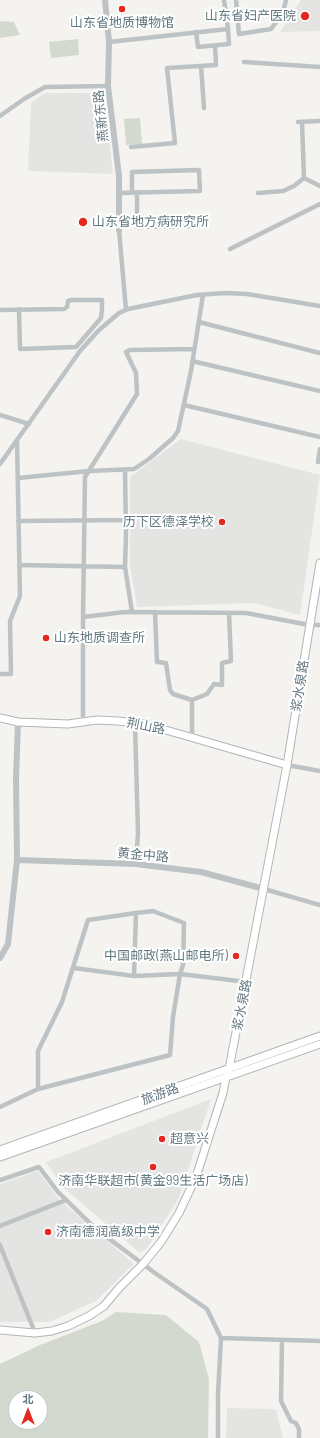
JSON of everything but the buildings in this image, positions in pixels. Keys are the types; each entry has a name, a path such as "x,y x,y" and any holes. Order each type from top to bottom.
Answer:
{"main road":[{"name":"浆水泉路","path":"0,1330 35,1333 52,1331 68,1326 89,1316 104,1306 161,1242 179,1213 196,1177 223,1093 247,982 287,765 320,563"},
{"name":"荆山路","path":"0,718 18,722 68,724 83,721 118,720 134,724 145,724 287,765"},
{"name":"旅游路","path":"0,1150 320,1036"},
{"name":"旅游路","path":"0,1157 106,1121 320,1044"}],"street":[{"name":"燕新东路","path":"105,0 109,42 108,86 119,176 119,230"},
{"path":"196,32 198,47 229,44 224,0"},
{"path":"236,0 239,34 271,29 283,13 286,0"},
{"path":"109,42 228,29"},
{"path":"131,147 175,143 167,68 216,64 215,45"},
{"path":"244,62 320,67"},
{"path":"201,66 204,108"},
{"path":"0,116 24,99 45,87 108,86"},
{"path":"304,178 301,122 320,122"},
{"path":"119,192 134,192 200,191 199,170 132,172 134,192 137,226 200,226"},
{"path":"304,178 320,186"},
{"path":"258,194 283,191 294,186 304,178"},
{"path":"230,249 320,204"},
{"path":"119,230 126,310"},
{"path":"0,464 80,351 110,319 119,313 126,310 203,294 225,293 247,294 320,306"},
{"path":"18,478 89,471 134,469 150,459 173,438 178,431 184,405 203,294"},
{"path":"0,310 64,309 67,307 68,301 71,300 102,300 101,318 76,347 20,349 19,310"},
{"path":"198,322 320,353"},
{"path":"83,721 85,477 137,394 136,373 126,352 130,350 194,349"},
{"path":"192,362 320,391"},
{"path":"184,405 320,437"},
{"path":"0,415 29,424"},
{"path":"0,674 11,674 10,621 20,596 16,440"},
{"path":"318,462 320,448"},
{"path":"125,470 125,567 132,612"},
{"path":"18,521 125,520"},
{"path":"20,565 125,567"},
{"path":"83,617 132,612 246,612 309,625 320,625"},
{"path":"155,612 157,662 166,663 170,690 173,694 192,700 207,694 214,684 222,685 222,662 231,661 229,612"},
{"path":"192,700 192,737"},
{"path":"0,958 8,944 17,860 16,779 18,722"},
{"path":"134,724 138,833 136,864"},
{"path":"287,765 320,771"},
{"name":"黄金中路","path":"17,860 136,864 201,872 264,890"},
{"path":"264,890 320,905"},
{"path":"0,1107 38,1089 170,1055 173,1017 180,974 183,965 184,923 153,911 88,920 62,1002 38,1051 38,1089"},
{"path":"134,976 136,913"},
{"path":"74,968 134,976 180,974 247,982"},
{"path":"0,1180 39,1167 58,1192 96,1229 207,1309 221,1338 218,1394 218,1438"},
{"path":"0,1226 66,1200"},
{"path":"0,1245 35,1333"},
{"path":"221,1338 320,1341"},
{"path":"282,1340 281,1401 291,1421 296,1423 300,1429 299,1438"}],"shaded area":[{"name":"山东省妇产医院","path":"301,0 320,0 320,31 280,32"},
{"path":"0,21 14,22 20,35 0,38"},
{"path":"78,39 79,55 51,58 49,42"},
{"path":"45,93 104,93 113,174 28,171 31,103"},
{"path":"140,118 142,144 126,145 124,119"},
{"name":"历下区德泽学校","path":"181,439 320,475 300,615 254,603 137,607 130,566 130,477"},
{"path":"211,1099 179,1198 147,1248 140,1253 63,1187 46,1162"},
{"name":"济南德润高级中学","path":"38,1171 59,1199 134,1264 96,1301 49,1322 0,1322 0,1184"},
{"path":"116,1312 166,1315 199,1342 209,1379 208,1438 0,1438 0,1364 40,1345 102,1321"},
{"path":"227,1408 276,1409 283,1438 226,1438"}],"place":[{"name":"山东省地质博物馆","path":"122,9"},
{"name":"山东省妇产医院","path":"305,16"},
{"name":"山东省地方病研究所","path":"83,222"},
{"name":"历下区德泽学校","path":"222,522"},
{"name":"山东地质调查所","path":"46,638"},
{"name":"中国邮政(燕山邮电所)","path":"236,956"},
{"name":"超意兴","path":"162,1139"},
{"name":"济南华联超市(黄金99生活广场店)","path":"153,1167"},
{"name":"济南德润高级中学","path":"48,1232"}]}
